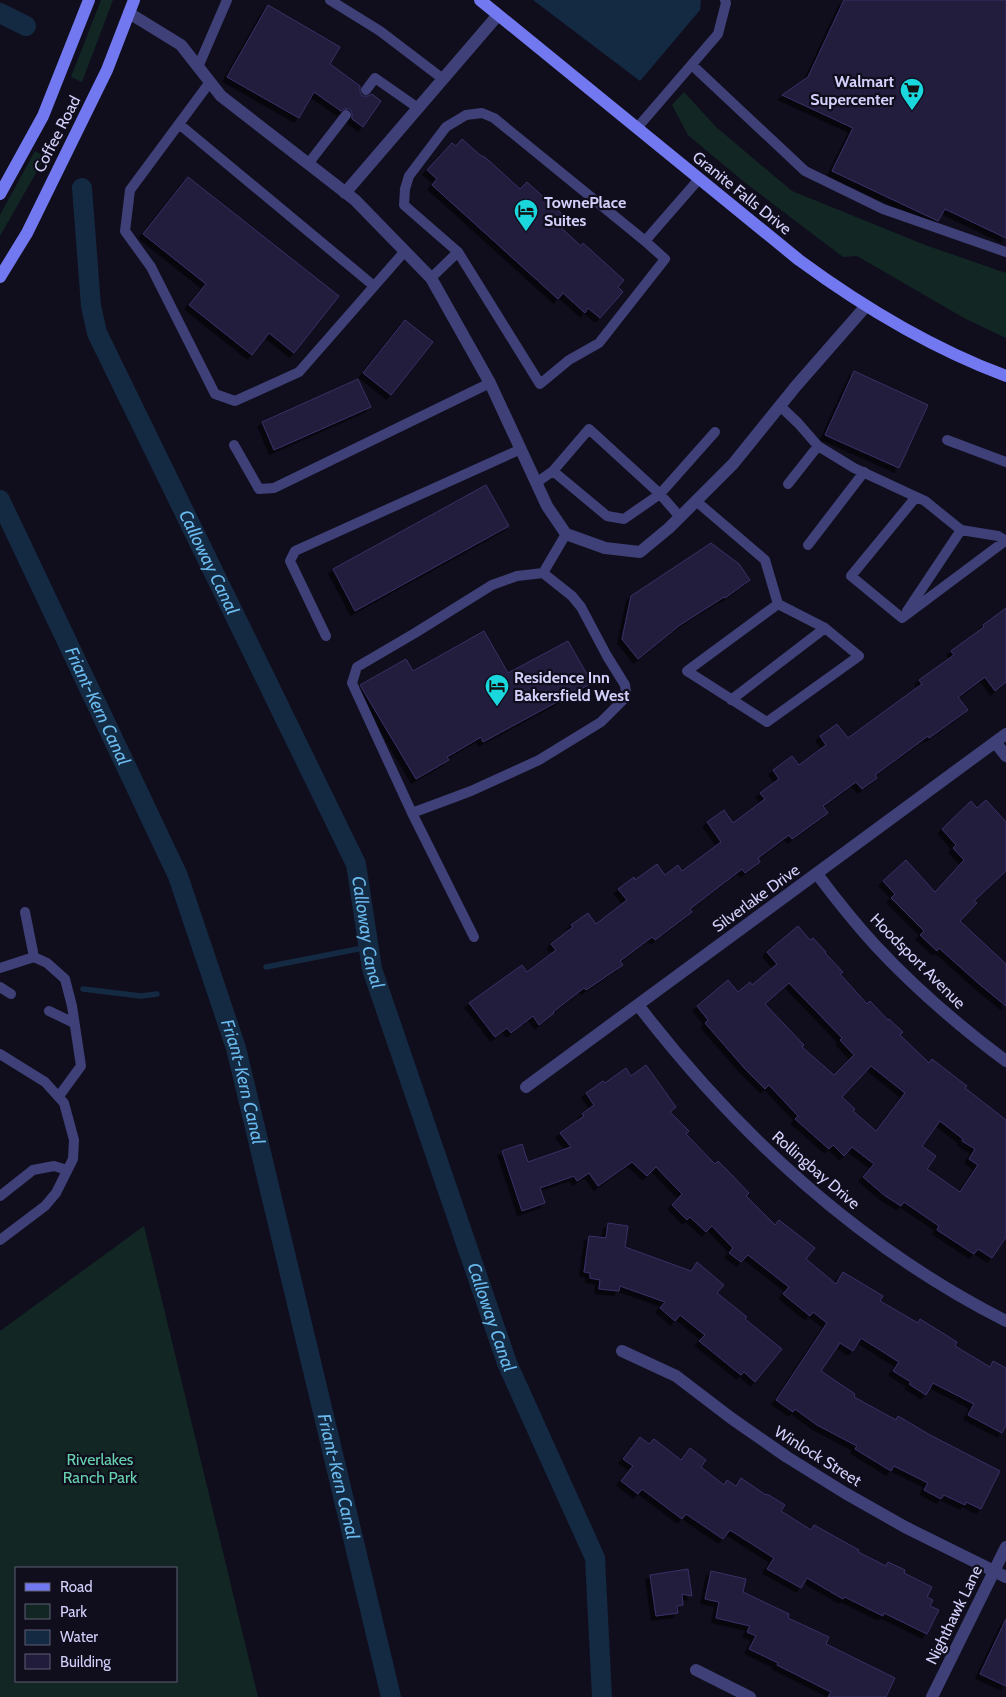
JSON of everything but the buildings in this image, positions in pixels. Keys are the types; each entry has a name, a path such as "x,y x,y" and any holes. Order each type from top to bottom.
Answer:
{"street":[{"name":"Coffee Road","path":"0,194 43,116 89,0"},
{"name":"Coffee Road","path":"0,277 27,232 80,126 107,70 134,0"},
{"name":"Granite Falls Drive","path":"480,0 799,260 835,286 866,306 938,346 1006,376"},
{"path":"129,13 181,45 221,96 355,200 431,278 490,383 547,506 566,534 605,548 640,552 680,517 733,464 866,306"},
{"path":"346,193 498,15"},
{"name":"Silverlake Drive","path":"526,1088 1006,734"},
{"path":"995,742 1006,756"},
{"name":"Hoodsport Avenue","path":"816,874 874,944 906,976 939,1008 1006,1061"},
{"name":"Rollingbay Drive","path":"638,1005 675,1052 720,1103 781,1164 813,1192 916,1268 1006,1321"},
{"name":"Winlock Street","path":"622,1351 676,1376 731,1418 845,1494 905,1527 1006,1577"},
{"name":"Nighthawk Lane","path":"932,1697 1006,1548"},
{"path":"696,1670 750,1697"}],"lane":[{"path":"198,67 227,0"},
{"path":"330,0 380,31 443,79"},
{"path":"637,128 718,34 726,3 725,0"},
{"path":"692,65 806,171 883,210 1006,252"},
{"path":"366,90 375,78 418,108"},
{"path":"210,82 130,190 126,232 151,266 215,394 235,402 299,372 405,251"},
{"path":"482,113 494,118 645,241 665,259 600,343 569,360 540,384 458,252 404,205 405,189 409,176 446,127 466,115 482,113"},
{"path":"308,164 346,114"},
{"path":"179,124 374,286"},
{"path":"645,241 699,179"},
{"path":"431,278 458,252"},
{"path":"234,445 259,488 274,488 490,383"},
{"path":"780,406 818,446 864,472 925,501 961,530 998,536 1005,541 902,618"},
{"path":"536,483 554,471 589,429 660,494 680,517"},
{"path":"554,471 607,516 624,519 660,494 715,432"},
{"path":"947,440 1006,462"},
{"path":"788,484 818,446"},
{"path":"326,636 290,561 295,551 520,449"},
{"path":"808,545 864,472"},
{"path":"902,618 851,576 916,497"},
{"path":"696,501 765,560 778,604 825,628 859,656 767,722 686,671 778,604"},
{"path":"902,618 961,530"},
{"path":"544,573 566,534"},
{"path":"412,813 471,791 539,760 601,722 625,698 625,685 598,642 581,607 572,596 544,573 517,576 492,584 357,667 352,683 412,813 474,937"},
{"path":"731,700 825,628"},
{"path":"25,912 34,957"},
{"path":"0,968 34,957 48,963 65,979 72,1006 82,1066 58,1096"},
{"path":"0,987 12,994"},
{"path":"49,1011 74,1023"},
{"path":"0,1054 45,1082 58,1096 64,1103 74,1140 73,1160 56,1193 45,1206 0,1240"},
{"path":"0,1196 34,1170 54,1166 68,1170"}],"green space":[{"path":"101,0 113,0 82,82 71,77"},
{"path":"684,92 716,127 792,191 925,245 1006,273 1006,338 964,318 857,256 843,257 743,181 688,135 672,105"},
{"path":"35,151 45,157 0,236 0,215"},
{"name":"Riverlakes Ranch Park","path":"144,1226 258,1697 0,1697 0,1331"}],"water":[{"path":"533,0 701,0 700,10 640,81"}],"waterway":[{"name":"Calloway Canal","path":"0,13 26,26"},
{"name":"Calloway Canal","path":"82,188 91,306 97,333 356,864 372,969 507,1363 595,1558 602,1697"},
{"name":"Friant-Kern Canal","path":"0,500 178,876 236,1048 391,1697"},
{"path":"266,967 368,947"},
{"path":"83,989 141,996 157,994"}],"place":[{"name":"Walmart Supercenter","path":"912,111"},
{"name":"TownePlace Suites","path":"526,232"},
{"name":"Residence Inn Bakersfield West","path":"497,707"}]}
